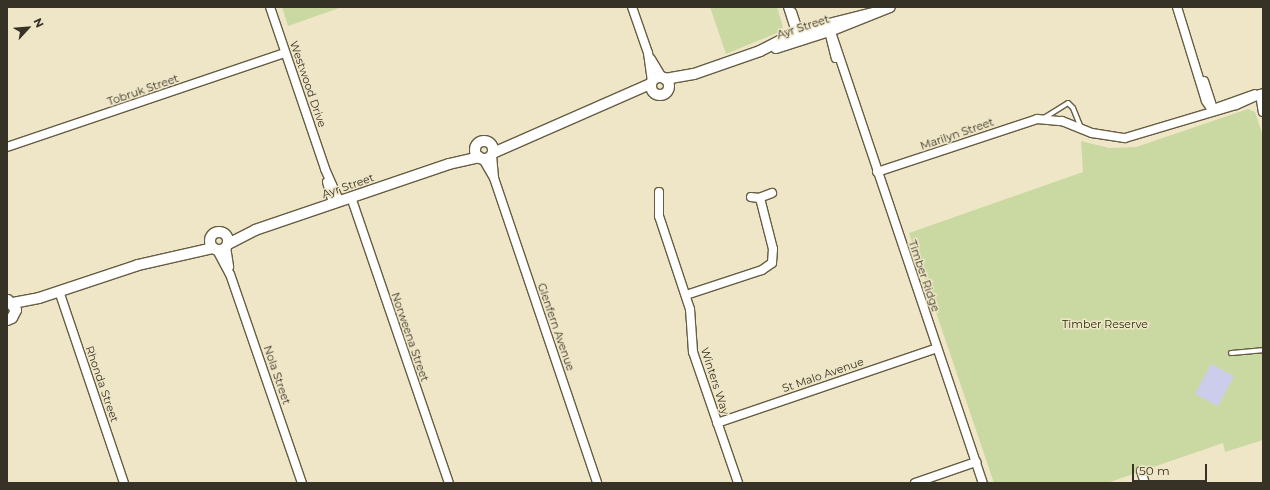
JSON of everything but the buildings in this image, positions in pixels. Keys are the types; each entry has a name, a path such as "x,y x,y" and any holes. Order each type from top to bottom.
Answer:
{"street":[{"name":"Westwood Drive","path":"270,7 336,202"},
{"path":"632,7 648,53 652,86"},
{"path":"789,7 798,34"},
{"name":"Ayr Street","path":"652,86 663,95 669,88 694,74 760,51 798,34 829,29 890,7"},
{"path":"1177,7 1200,73 1210,93 1212,110"},
{"name":"Timber Ridge","path":"829,29 983,483"},
{"name":"Tobruk Street","path":"7,147 285,53"},
{"path":"648,53 669,88"},
{"name":"Ayr Street","path":"7,320 39,298 138,264 221,247 255,230 336,202 449,164 487,156 527,137 652,86 664,78 694,74"},
{"path":"1262,95 1263,112"},
{"name":"Marilyn Street","path":"878,172 1030,120 1043,119 1062,121 1102,136 1125,138 1212,110 1236,105 1262,95"},
{"name":"Ayr Street","path":"449,164 477,144 488,141 527,137"},
{"path":"477,144 475,152 487,156 493,147 488,141"},
{"name":"Glenfern Avenue","path":"487,156 597,483"},
{"name":"Winters Way","path":"659,192 659,216 686,295 694,352 738,483"},
{"path":"751,197 760,198 772,193"},
{"name":"Norweena Street","path":"351,197 449,483"},
{"path":"686,295 762,270 772,263 773,249 760,198"},
{"name":"Ayr Street","path":"183,254 211,238 214,234 255,230"},
{"path":"221,247 223,233"},
{"path":"211,238 221,247"},
{"name":"Nola Street","path":"221,247 302,483"},
{"name":"Rhonda Street","path":"59,291 124,483"},
{"name":"Ayr Street","path":"9,300 39,298"},
{"path":"9,300 16,313"},
{"name":"St Malo Avenue","path":"717,423 937,348"},
{"path":"915,483 976,462"},
{"path":"1141,471 1145,483"}],"lane":[{"name":"Marilyn Street","path":"1043,119 1068,103 1073,108 1081,128"},
{"path":"1231,353 1263,350"}],"green space":[{"path":"282,7 342,7 288,26"},
{"path":"710,7 777,7 783,27 777,33 726,54"},
{"name":"Timber Reserve","path":"1248,109 1255,112 1263,136 1263,440 1225,452 1223,443 1107,483 994,483 909,233 1083,172 1081,141 1109,148 1136,147"}]}
